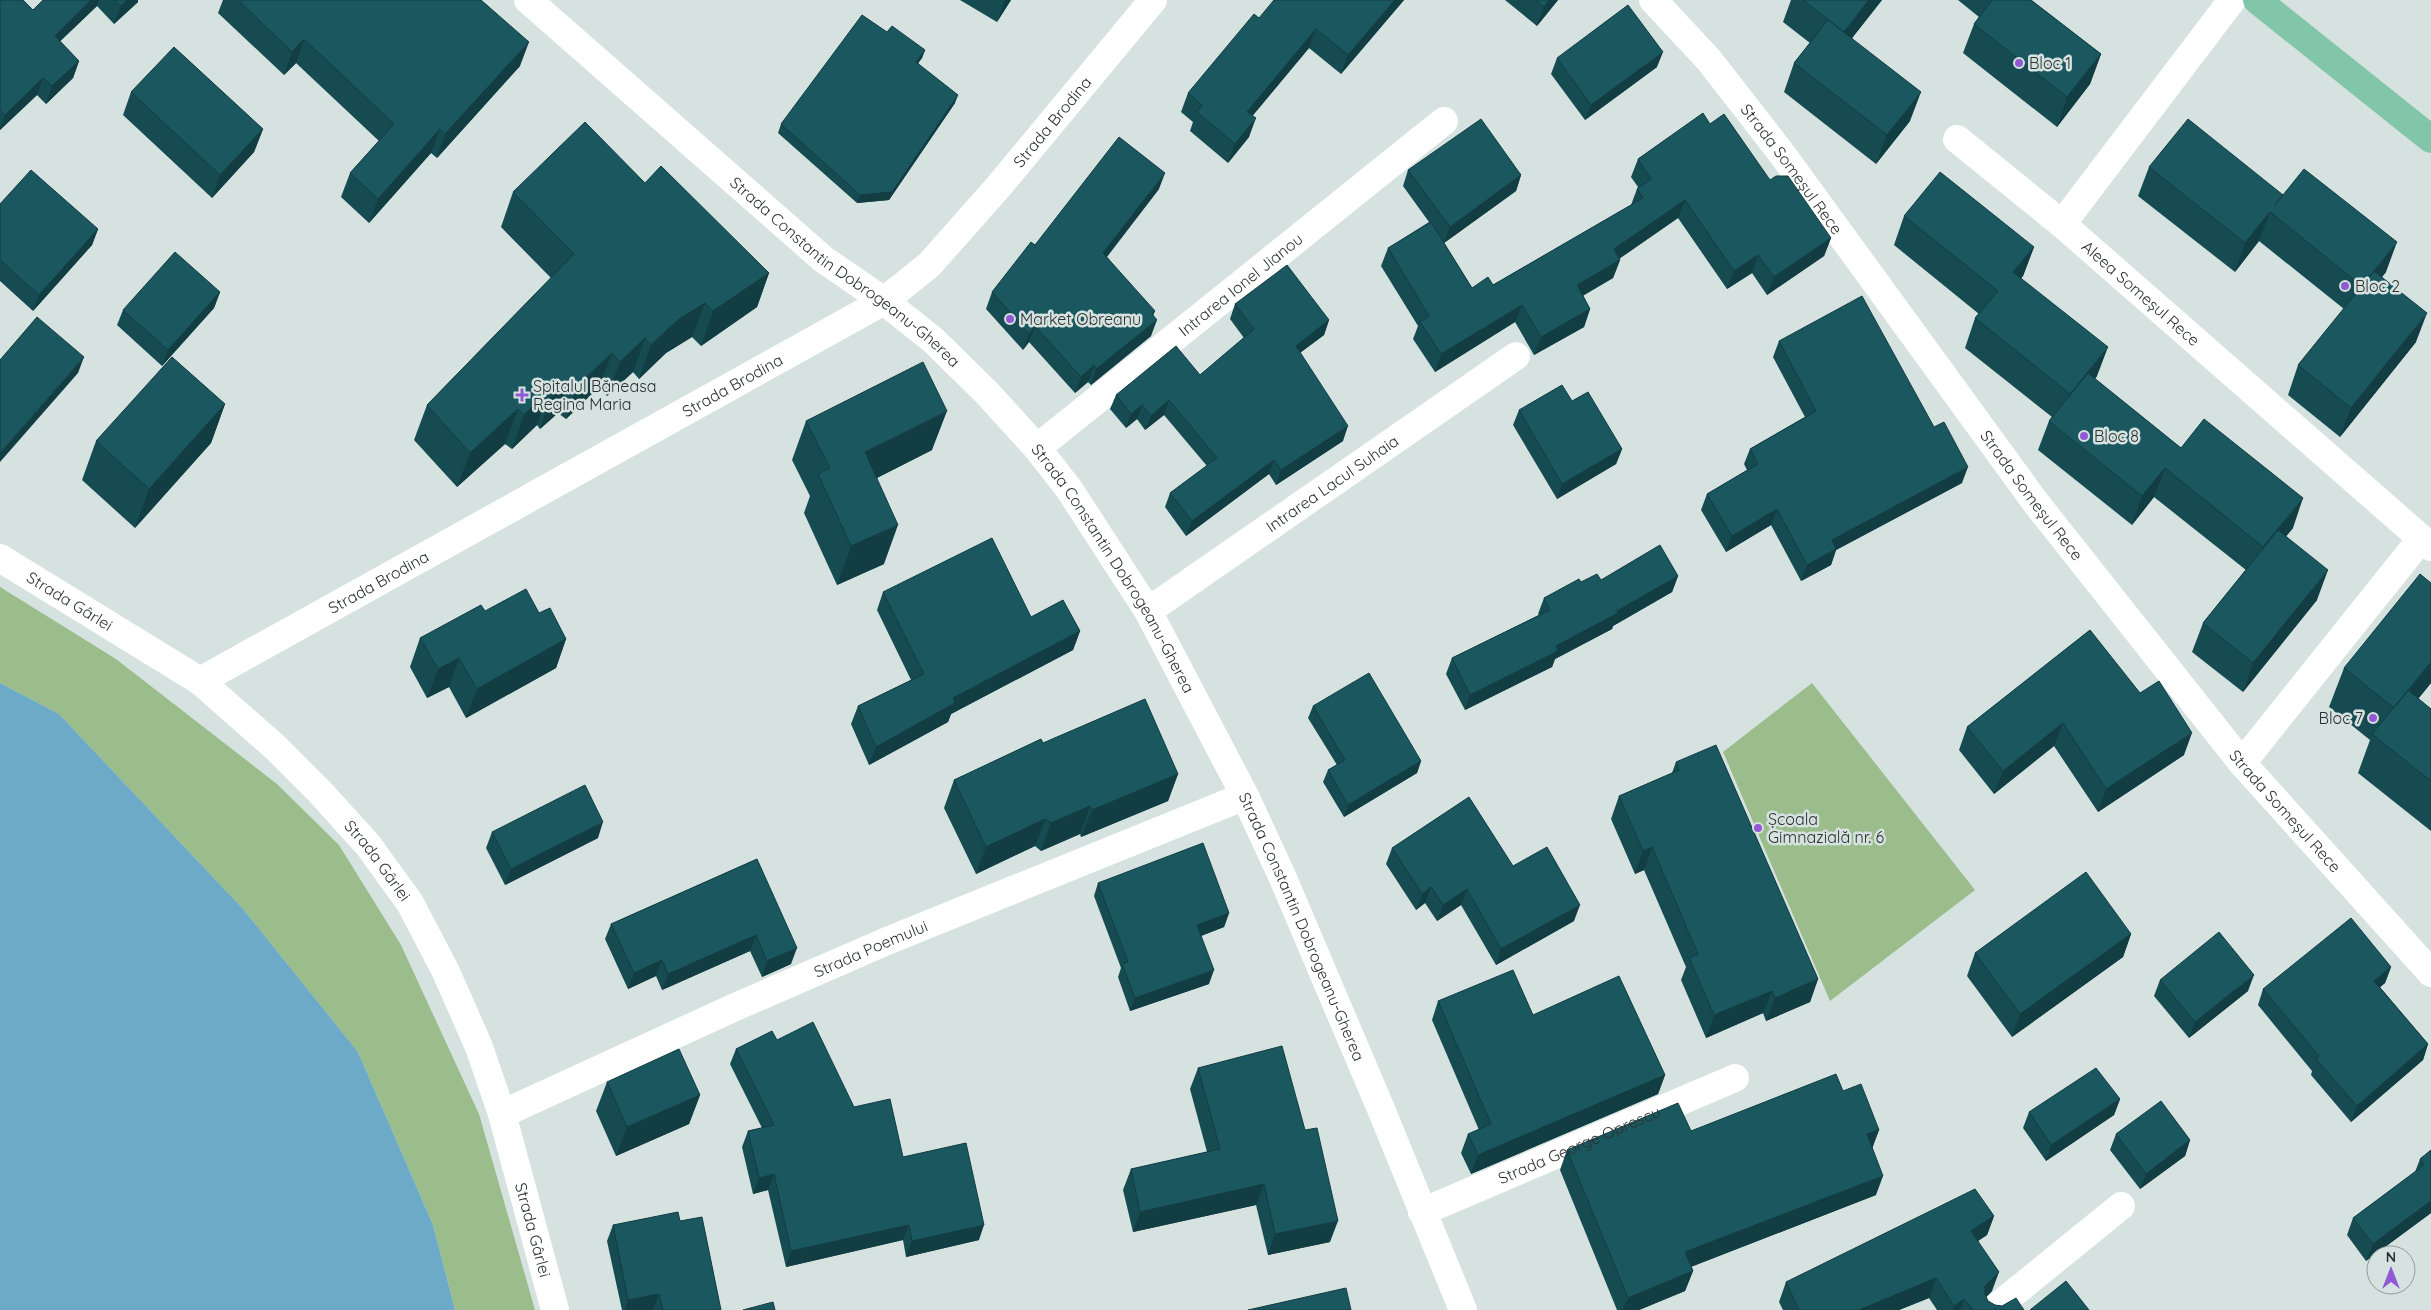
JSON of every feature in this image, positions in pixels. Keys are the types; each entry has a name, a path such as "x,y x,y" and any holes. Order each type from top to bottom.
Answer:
{"main road":[{"path":"2257,0 2431,139"}],"street":[{"name":"Strada Constantin Dobrogeanu-Gherea","path":"528,0 823,259 884,300 933,340 987,393 1037,448 1096,528 1148,611 1244,796 1285,885 1463,1310"},
{"name":"Strada Brodina","path":"200,682 884,300 929,265 1005,178 1153,0"},
{"name":"Strada Someșul Rece","path":"1653,0 1709,60 1782,154 2036,503 2242,763 2431,973"},
{"path":"2062,224 2232,0"},
{"name":"Intrarea Ionel Jianou","path":"1037,448 1444,121"},
{"name":"Aleea Someșul Rece","path":"1957,139 2062,224 2426,543"},
{"name":"Intrarea Lacul Suhaia","path":"1148,611 1516,356"},
{"path":"2242,763 2426,543"},
{"name":"Strada Gârlei","path":"0,558 200,682 267,741 328,800 368,845 410,903 446,972 479,1047 502,1114 555,1310"},
{"name":"Strada Poemului","path":"502,1114 733,1008 887,941 1244,796"},
{"name":"Strada George Oprescu","path":"1422,1212 1736,1078"},
{"path":"1993,1310 2121,1206"}],"green space":[{"path":"0,587 116,659 277,784 339,845 401,945 479,1114 535,1310 455,1310 433,1225 358,1052 244,910 59,714 0,683"},
{"path":"1812,683 1975,890 1830,1001 1723,752"}],"water":[{"path":"0,683 59,714 244,910 358,1052 433,1225 455,1310 0,1310"}],"building":[{"path":"0,0 23,0 33,10 43,0 91,0 55,36 79,61 52,86 43,78 5,115 0,110"},
{"path":"114,0 127,0 121,6"},
{"path":"238,0 481,0 529,42 445,134 440,129 378,199 350,173 394,124 304,39 292,52"},
{"path":"1274,0 1395,0 1348,55 1316,29 1247,112 1256,118 1235,144 1197,112 1202,105 1188,93 1254,14 1259,18"},
{"path":"1535,0 1549,0 1544,7"},
{"path":"1803,0 1869,0 1844,32"},
{"path":"1992,0 2031,0 2101,54 2067,97 1974,24"},
{"path":"1628,5 1663,52 1591,105 1557,58"},
{"path":"862,15 887,32 892,26 925,50 916,62 958,95 892,192 860,195 781,124"},
{"path":"1828,20 1921,92 1887,135 1794,63"},
{"path":"174,47 263,129 220,175 131,92"},
{"path":"1703,113 1710,124 1724,114 1770,180 1776,176 1788,176 1831,238 1774,277 1758,255 1734,271 1685,200 1614,249 1620,260 1577,285 1590,309 1541,337 1522,305 1441,354 1420,322 1429,316 1388,248 1431,222 1472,288 1488,277 1493,285 1643,198 1637,189 1651,179 1638,159"},
{"path":"1481,119 1521,175 1450,227 1408,170"},
{"path":"2188,119 2283,195 2275,205 2304,169 2397,242 2362,286 2270,212 2245,243 2149,167"},
{"path":"585,122 645,183 661,166 769,273 713,311 705,303 679,319 651,345 645,338 620,362 612,353 578,385 570,379 552,394 549,390 524,415 518,409 470,453 427,405 574,254 513,192"},
{"path":"1119,137 1165,173 1103,253 1155,311 1152,314 1157,320 1096,369 1094,365 1081,377 1035,326 1029,334 992,292 1031,242 1035,245"},
{"path":"31,170 98,229 39,295 0,260 0,204"},
{"path":"1940,172 2034,247 2013,272 2108,347 2070,394 1975,318 1998,291 1904,216"},
{"path":"175,252 220,292 168,350 123,310"},
{"path":"1287,265 1329,320 1296,346 1348,426 1281,470 1274,460 1192,521 1170,493 1217,458 1169,400 1151,416 1142,405 1131,414 1116,395 1176,346 1200,375 1254,329 1235,304"},
{"path":"2374,271 2427,313 2351,408 2298,365"},
{"path":"1862,296 1934,427 1944,422 1968,467 1832,540 1836,549 1807,565 1777,509 1732,536 1707,494 1758,464 1750,449 1816,411 1779,341"},
{"path":"37,317 84,357 0,453 0,360"},
{"path":"172,357 225,404 149,489 96,441"},
{"path":"923,362 947,411 865,452 898,525 851,546 818,474 830,468 806,421"},
{"path":"2088,373 2181,448 2204,419 2303,498 2263,547 2165,468 2142,496 2049,421"},
{"path":"1562,385 1572,401 1588,392 1622,449 1562,484 1519,410"},
{"path":"2278,530 2328,570 2253,663 2203,623"},
{"path":"992,538 1031,617 1063,600 1080,631 953,698 955,703 876,747 858,706 924,674 883,592"},
{"path":"1660,545 1678,576 1617,611 1618,613 1556,646 1558,651 1470,695 1452,658 1550,610 1544,598 1579,579 1581,582 1597,574 1601,580"},
{"path":"2420,574 2431,583 2431,662 2394,708 2344,668"},
{"path":"526,589 539,613 550,608 566,639 477,689 459,658 438,669 420,638 481,605 485,611"},
{"path":"2090,630 2140,693 2159,681 2192,733 2106,789 2063,723 2003,771 1967,727"},
{"path":"1369,673 1421,761 1348,805 1328,770 1345,760 1313,706"},
{"path":"2408,690 2431,709 2431,781 2372,734"},
{"path":"1145,699 1178,774 1092,810 1090,806 1051,823 1045,819 986,847 954,780 1041,739 1043,743"},
{"path":"1716,745 1818,979 1775,998 1772,991 1714,1015 1689,958 1698,954 1652,847 1643,851 1619,796 1679,770 1676,762"},
{"path":"585,785 603,822 511,869 492,832"},
{"path":"1469,797 1513,866 1547,847 1580,905 1501,949 1467,889 1443,905 1431,887 1422,894 1392,848"},
{"path":"1203,843 1229,913 1197,925 1214,970 1135,998 1122,964 1128,962 1098,883"},
{"path":"757,859 797,948 767,961 756,935 668,974 662,960 634,973 611,924"},
{"path":"2086,872 2131,934 2020,1014 1975,953"},
{"path":"2351,918 2391,967 2374,981 2428,1044 2357,1106 2316,1059 2319,1056 2263,989"},
{"path":"2219,932 2254,975 2195,1022 2160,980"},
{"path":"1513,970 1533,1015 1619,976 1665,1075 1478,1155 1468,1134 1491,1124 1438,1001"},
{"path":"813,1022 854,1107 890,1099 903,1157 966,1143 984,1225 912,1241 909,1225 791,1251 774,1174 759,1178 748,1131 774,1125 736,1049 772,1031 777,1040"},
{"path":"1282,1046 1305,1130 1317,1128 1338,1221 1275,1234 1264,1184 1140,1212 1131,1169 1220,1149 1198,1068"},
{"path":"679,1049 700,1095 627,1127 607,1082"},
{"path":"2096,1068 2120,1099 2051,1145 2029,1112"},
{"path":"1836,1074 1843,1091 1861,1084 1879,1130 1867,1134 1883,1176 1685,1252 1693,1271 1628,1298 1567,1150 1678,1103 1691,1131"},
{"path":"2161,1101 2190,1140 2146,1174 2116,1134"},
{"path":"2431,1150 2431,1201 2373,1244 2353,1218 2424,1165 2420,1159"},
{"path":"1975,1189 1994,1216 1971,1231 1999,1272 1985,1286 1985,1294 1988,1301 2002,1306 2016,1298 2024,1310 1973,1310 1964,1299 1954,1306 1936,1278 1859,1310 1799,1310 1786,1282"},
{"path":"678,1212 680,1221 702,1217 721,1310 663,1310 659,1294 628,1300 613,1225"},
{"path":"2066,1281 2089,1310 2030,1310"},
{"path":"1346,1288 1351,1310 1248,1310"},
{"path":"773,1302 775,1310 743,1310"}],"place":[{"name":"Bloc 1","path":"2019,63"},
{"name":"Bloc 2","path":"2345,286"},
{"name":"Market Obreanu","path":"1010,319"},
{"name":"Spitalul Băneasa Regina Maria","path":"522,395"},
{"name":"Bloc 8","path":"2084,436"},
{"name":"Bloc 7","path":"2373,718"},
{"name":"Școala Gimnazială nr. 6","path":"1758,828"}]}
